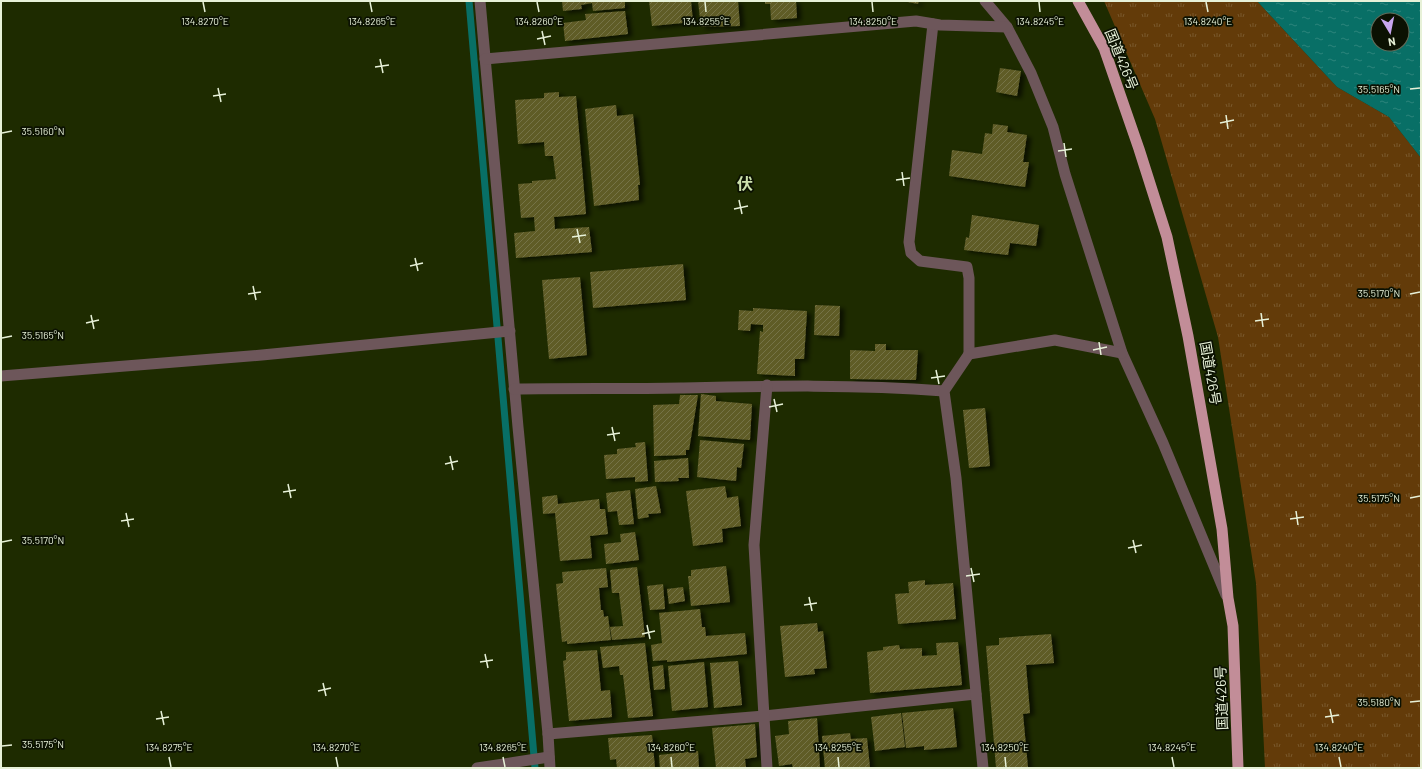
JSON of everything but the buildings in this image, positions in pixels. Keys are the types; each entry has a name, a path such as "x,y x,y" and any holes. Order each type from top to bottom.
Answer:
{"highway":[{"name":"国道426号","path":"1078,1 1104,48 1139,148 1167,237 1188,336 1222,529 1228,598 1233,626 1238,768"}],"street":[{"path":"477,768 549,763 548,734 514,389 480,1"},
{"path":"986,1 1007,27 1031,73 1053,127 1065,174 1122,353 1163,443 1228,598"},
{"path":"485,59 916,21 933,24 1007,27"},
{"path":"933,24 908,242 911,253 920,261 967,267 969,278 969,354 944,391 956,478 983,768"},
{"path":"1,376 255,356 510,331"},
{"path":"969,354 1055,340 1122,353"},
{"path":"514,389 686,388 767,385 879,386 944,391"},
{"path":"767,385 754,546 767,768"},
{"path":"548,734 764,716 976,694"}],"green space":[{"path":"1104,1 1257,1 1337,87 1389,117 1421,158 1421,768 1265,768 1256,583 1218,337 1155,119"}],"water":[{"path":"1257,1 1421,1 1421,158 1389,117 1337,87"}],"waterway":[{"path":"469,1 535,768"}],"district":[{"name":"伏","path":"745,183"}]}
